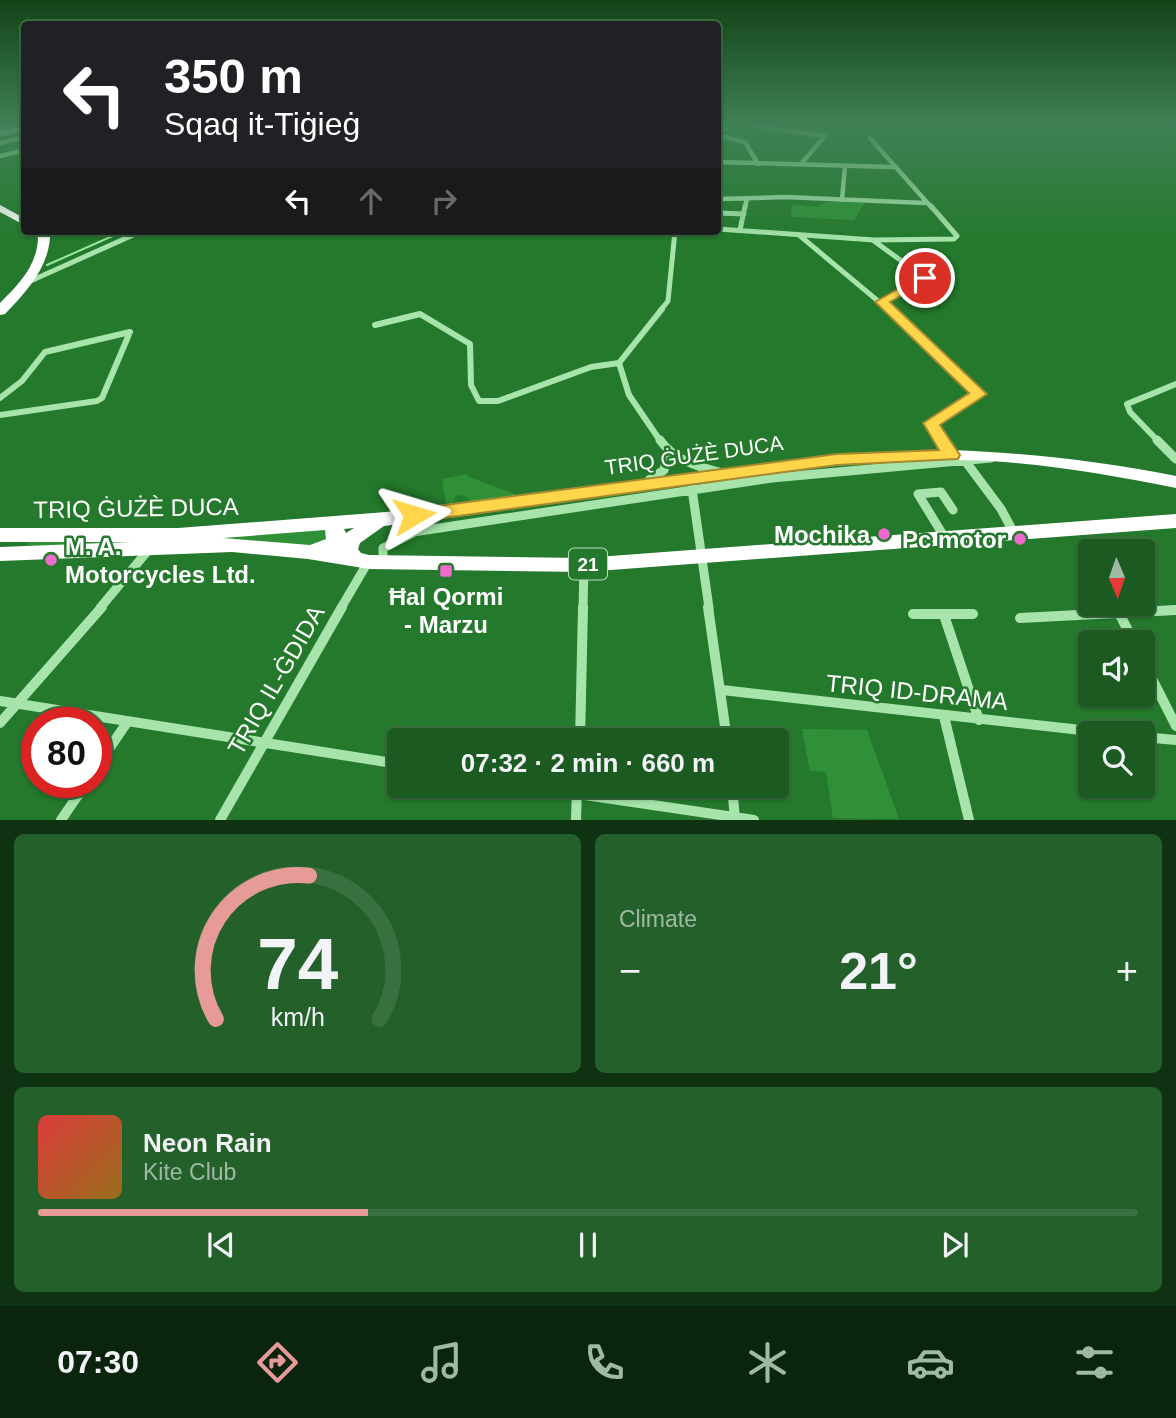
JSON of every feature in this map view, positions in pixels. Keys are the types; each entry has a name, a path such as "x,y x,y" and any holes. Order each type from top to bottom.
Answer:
{"highway":[{"path":"0,208 21,220"},
{"path":"0,311 26,283 44,251 42,235"},
{"name":"TRIQ ĠUŻÈ DUCA","path":"0,536 178,535 330,524 837,459 996,457 1094,466 1176,482"},
{"path":"813,473 837,459"},
{"path":"369,561 348,549 351,539 367,526 393,518"},
{"name":"21","path":"0,554 232,545 369,561 584,565 1176,521"},
{"path":"308,552 322,551 334,542 336,531 330,524"}],"street":[{"path":"807,164 893,167"},
{"path":"721,229 874,240 954,239 957,236 891,164"},
{"path":"842,200 845,166"},
{"path":"740,230 747,198"},
{"path":"721,199 925,203"},
{"path":"721,213 744,214"},
{"path":"26,283 133,235"},
{"path":"374,326 420,314 470,344 471,385 479,401 498,401 558,382 591,367 619,363 668,301 675,235"},
{"path":"799,235 881,302 979,394 931,423 935,433 1001,509 1014,533"},
{"path":"874,240 925,278 881,302"},
{"path":"0,398 22,381 45,352 130,332 102,398 0,415"},
{"path":"619,363 629,395 668,452 693,465 730,473"},
{"path":"1176,384 1128,404 1130,412 1176,459"},
{"path":"628,487 662,473 667,467 668,452"},
{"name":"TRIQ ĠUŻÈ DUCA","path":"413,532 692,489 813,473 959,459"},
{"path":"692,489 726,728"},
{"path":"945,537 918,494 941,492 953,510"},
{"path":"393,518 413,532"},
{"name":"TRIQ IL-ĠDIDA","path":"220,820 369,561 383,548 413,532"},
{"path":"0,723 144,558 150,547"},
{"path":"580,728 584,565"},
{"path":"1155,611 1176,610"},
{"path":"914,614 973,614"},
{"path":"1020,618 1078,614"},
{"path":"944,615 979,720"},
{"path":"1155,684 1176,726"},
{"name":"TRIQ ID-DRAMA","path":"722,690 1078,730"},
{"path":"0,701 387,762"},
{"path":"944,716 969,820"},
{"path":"112,744 128,721"},
{"path":"1155,738 1176,740"},
{"path":"61,820 76,798"},
{"path":"576,820 577,798"},
{"path":"622,798 754,820"},
{"path":"733,798 735,818"}],"green space":[{"path":"835,201 865,202 854,220 791,217 792,205 818,207"},
{"path":"466,474 517,495 470,501 465,495 456,496 452,504 446,504 442,479"},
{"path":"326,531 327,541 315,547 26,546 29,542 164,541"},
{"path":"802,729 867,730 899,819 833,818 826,772 810,771"}],"waterway":[{"path":"47,265 115,235"}],"place":[{"name":"Mochika","path":"884,534"},
{"name":"Pc motor","path":"1020,539"},
{"name":"M. A. Motorcycles Ltd.","path":"51,560"},
{"name":"Ħal Qormi - Marzu","path":"446,571"}],"route":[{"path":"414,515 837,459 952,455 935,433 931,423 979,394 881,302 925,278"}]}
